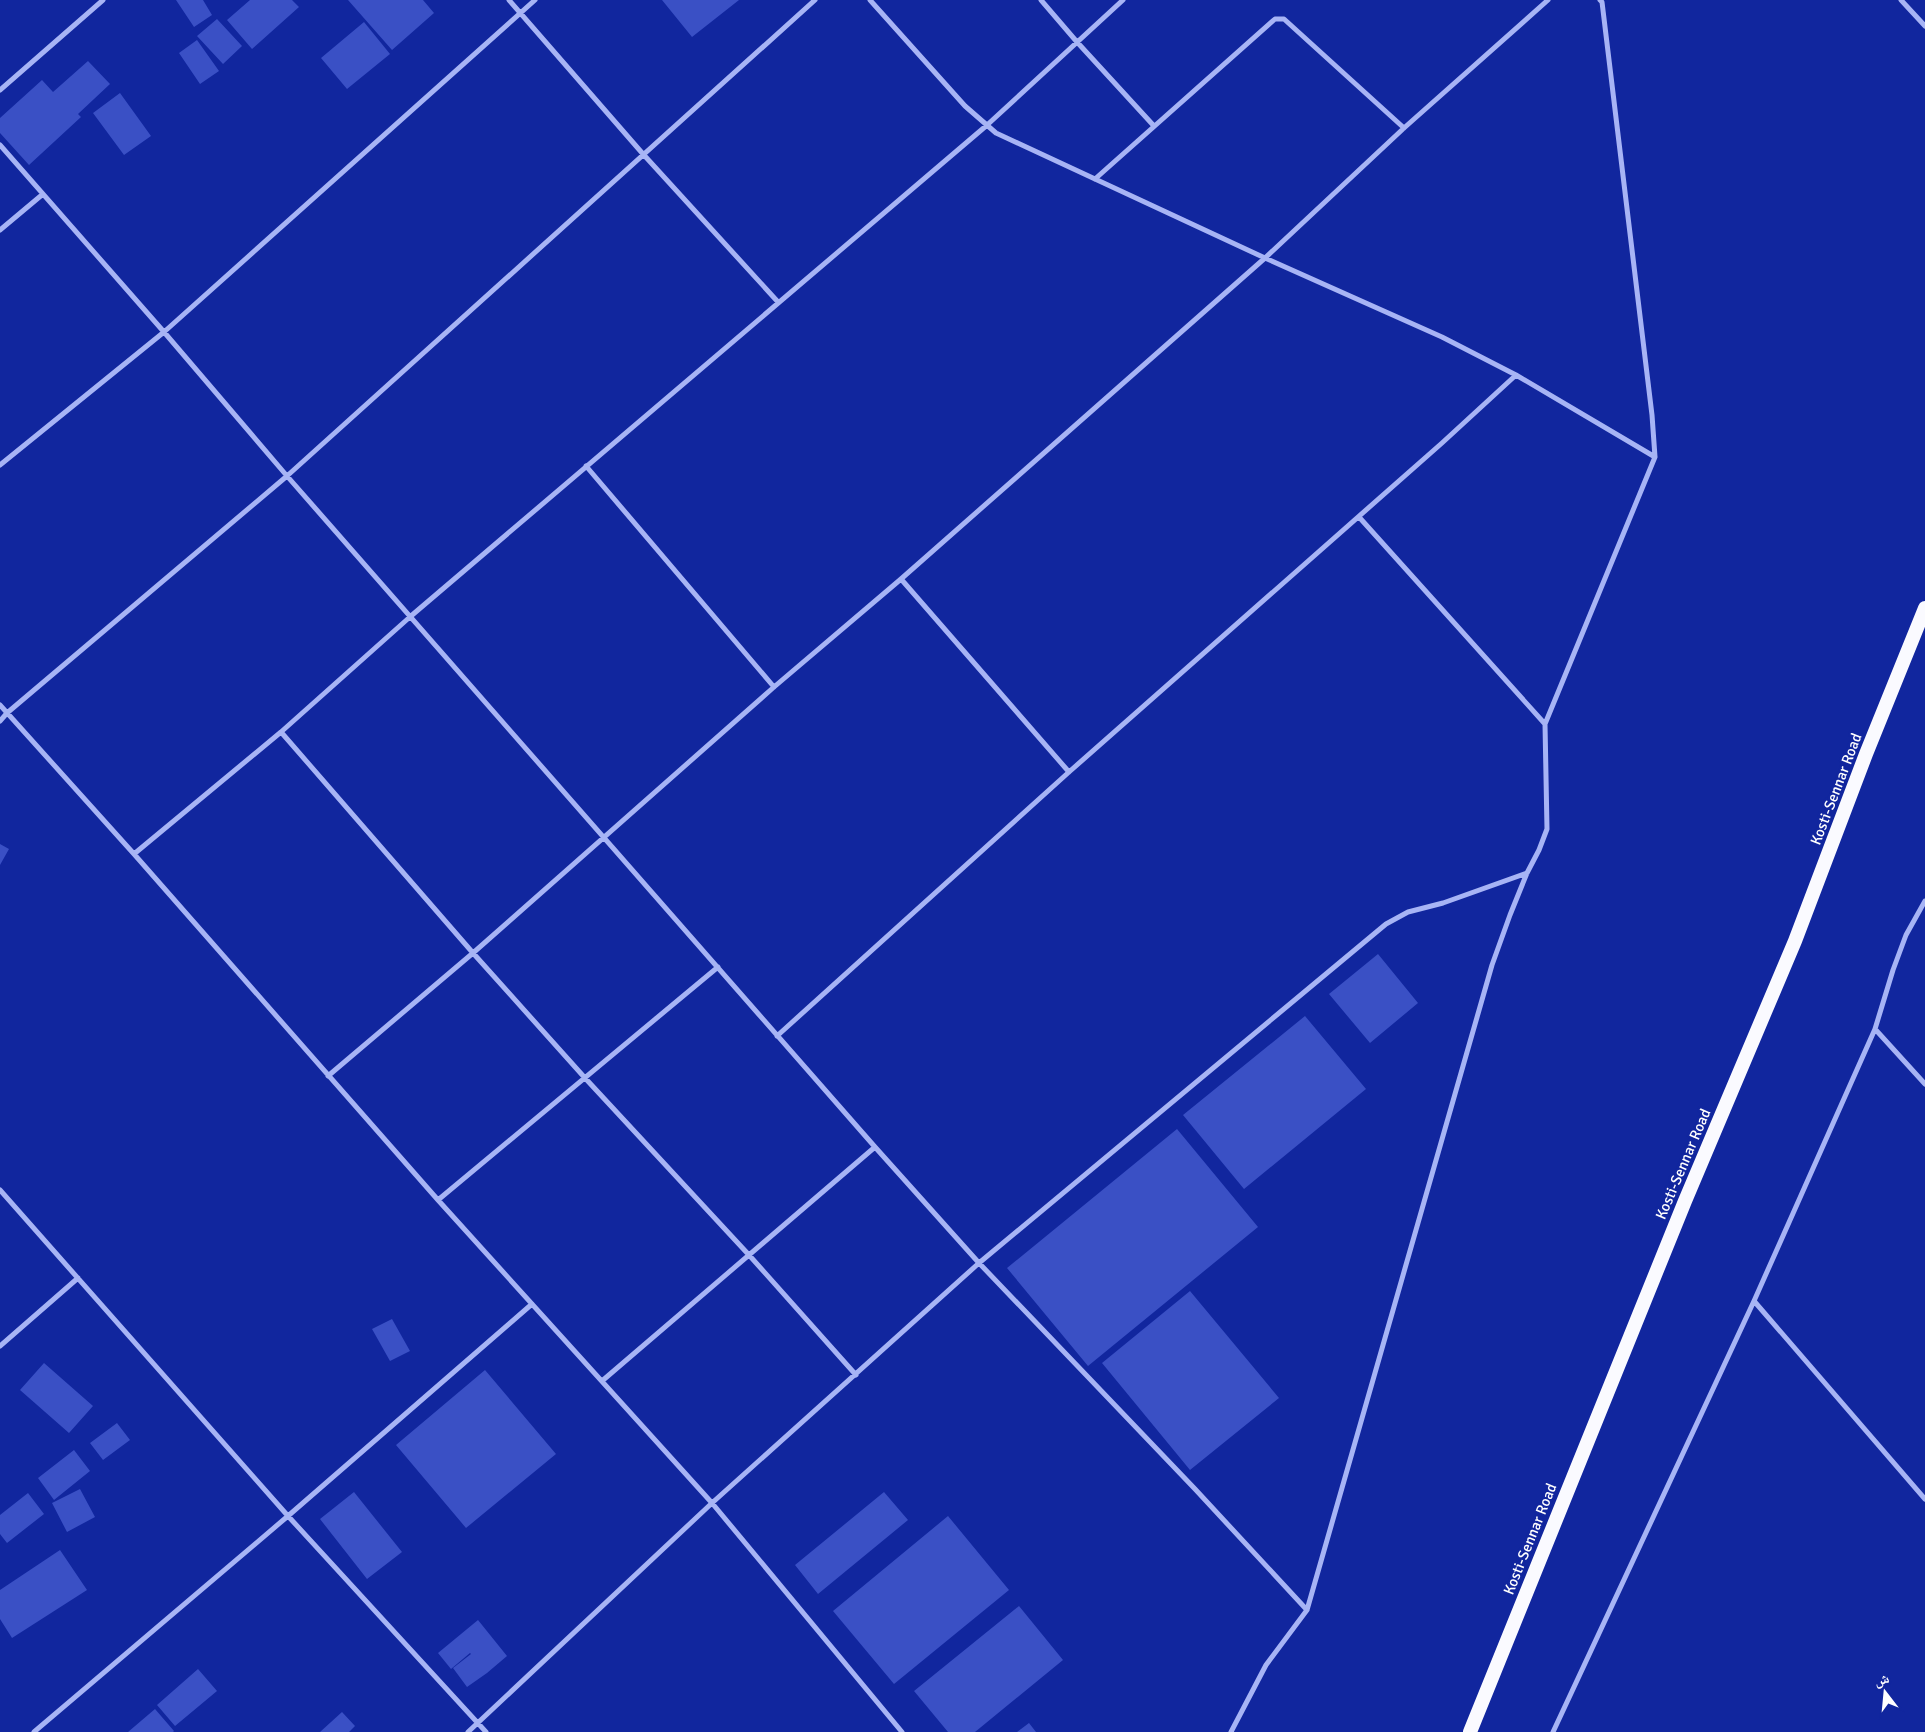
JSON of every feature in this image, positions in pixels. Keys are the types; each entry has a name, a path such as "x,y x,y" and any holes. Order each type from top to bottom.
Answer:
{"highway":[{"name":"Kosti-Sennar Road","path":"1470,1732 1689,1192 1795,941 1866,754 1925,608"}],"street":[{"path":"0,90 103,0"},
{"path":"509,0 643,154 778,302"},
{"path":"0,465 164,332 535,0"},
{"path":"0,721 7,713 286,476 815,0"},
{"path":"870,0 965,106 986,126 996,132 1265,258 1442,337 1516,375 1655,457"},
{"path":"1041,0 1076,42 1154,126"},
{"path":"134,854 281,732 411,616 986,126 1123,0"},
{"path":"328,1076 604,839 1265,258 1404,128 1548,0"},
{"path":"1231,1732 1266,1665 1307,1610 1492,965 1527,873 1547,829 1545,724 1655,457 1650,396 1600,0"},
{"path":"1901,0 1925,26"},
{"path":"1095,179 1272,21 1280,18 1284,19 1404,128"},
{"path":"0,145 164,332 286,476 411,616 776,1036 979,1263 1195,1489 1307,1610"},
{"path":"0,230 43,194"},
{"path":"776,1036 1069,772 1359,517 1516,375"},
{"path":"586,466 774,688"},
{"path":"1359,517 1545,724"},
{"path":"901,579 1069,772"},
{"path":"0,705 134,854 438,1200 712,1503 902,1732"},
{"path":"281,732 473,953 585,1078 750,1255 856,1375"},
{"path":"468,1732 712,1503 979,1263 1386,924 1408,912 1443,903 1527,873"},
{"path":"1553,1732 1754,1301 1875,1028 1906,935 1925,901"},
{"path":"438,1200 718,967"},
{"path":"1875,1028 1925,1084"},
{"path":"602,1381 875,1146"},
{"path":"0,1190 288,1516 486,1732"},
{"path":"0,1346 78,1278"},
{"path":"1754,1301 1925,1499"},
{"path":"34,1732 288,1516 532,1304"}],"building":[{"path":"176,0 203,0 212,15 194,27"},
{"path":"250,0 292,0 299,7 252,49 227,20"},
{"path":"348,0 423,0 434,13 392,50"},
{"path":"662,0 739,0 692,37"},
{"path":"217,19 242,46 223,64 197,36"},
{"path":"364,22 390,54 347,89 321,58"},
{"path":"197,40 219,71 200,84 179,53"},
{"path":"88,61 110,84 78,114 81,117 29,165 0,133 0,118 42,80 53,92"},
{"path":"120,93 151,136 124,155 93,113"},
{"path":"0,844 9,849 0,865"},
{"path":"1378,954 1418,1003 1370,1043 1329,994"},
{"path":"1305,1016 1366,1089 1244,1189 1183,1115"},
{"path":"1177,1129 1258,1227 1088,1366 1007,1268"},
{"path":"1190,1291 1279,1398 1190,1470 1102,1363"},
{"path":"392,1319 410,1351 390,1361 372,1329"},
{"path":"44,1363 93,1406 69,1433 20,1390"},
{"path":"485,1370 556,1454 466,1528 396,1445"},
{"path":"117,1423 130,1440 103,1460 90,1443"},
{"path":"74,1450 90,1471 54,1500 38,1478"},
{"path":"80,1489 95,1517 67,1532 52,1503"},
{"path":"354,1492 402,1552 367,1579 320,1519"},
{"path":"884,1492 908,1520 818,1594 795,1565"},
{"path":"28,1493 44,1514 7,1543 0,1534 0,1515"},
{"path":"948,1516 1009,1590 894,1684 833,1611"},
{"path":"60,1550 87,1590 12,1638 0,1619 0,1590"},
{"path":"1019,1606 1063,1660 975,1732 948,1732 914,1691"},
{"path":"478,1620 507,1656 467,1687 453,1668 471,1654 451,1669 438,1653"},
{"path":"198,1669 217,1691 175,1726 157,1705"},
{"path":"155,1709 173,1732 128,1732"},
{"path":"342,1712 355,1726 349,1732 320,1732"},
{"path":"1029,1723 1036,1732 1017,1732"}]}
